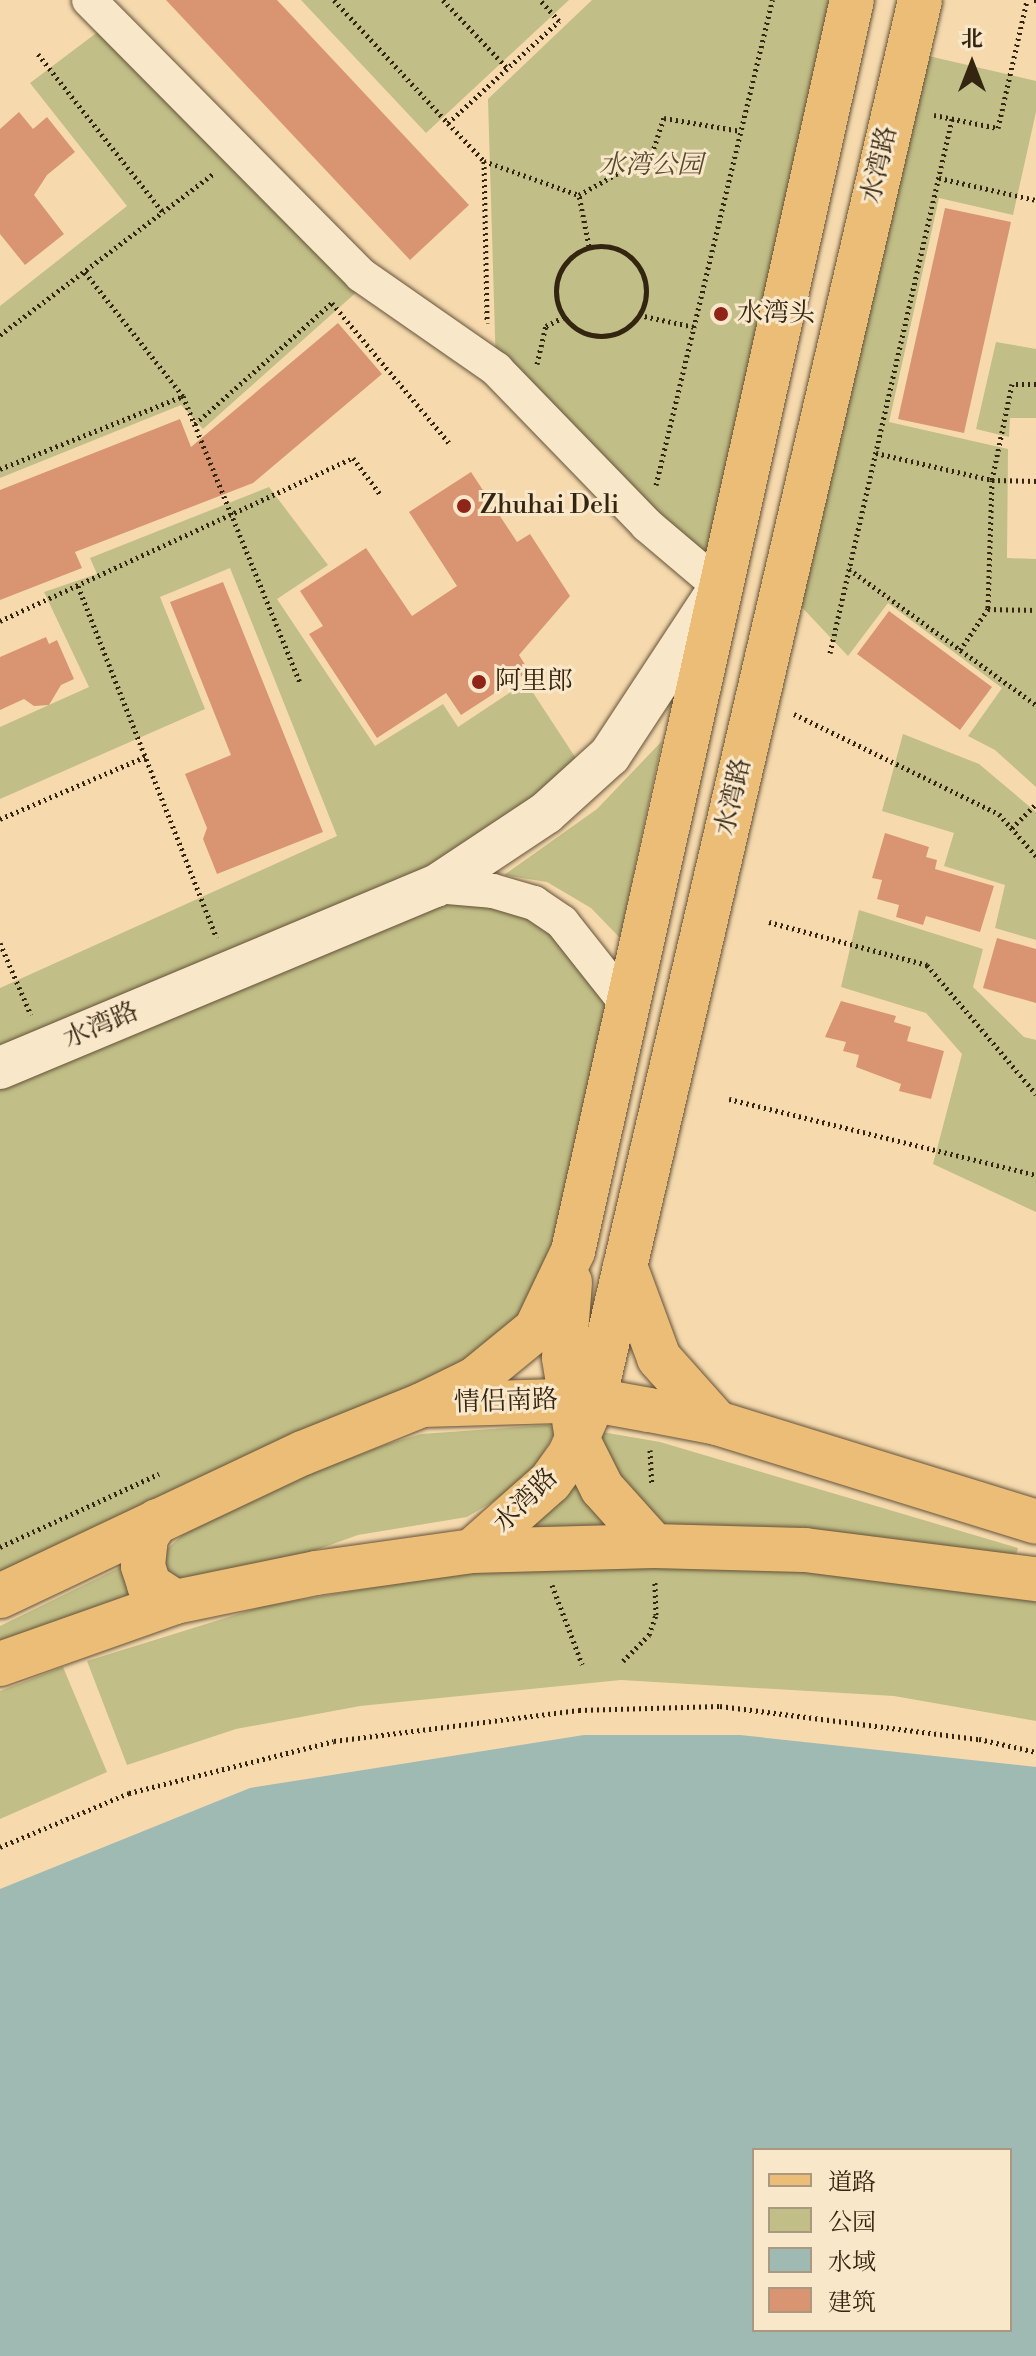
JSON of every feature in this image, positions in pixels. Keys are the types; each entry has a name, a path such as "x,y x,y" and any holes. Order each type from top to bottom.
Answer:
{"main road":[{"name":"水湾路","path":"422,1405 475,1379 536,1329 573,1251 852,0"},
{"name":"水湾路","path":"472,1551 524,1510 550,1482 580,1413 625,1266 920,0"},
{"path":"573,1251 564,1358 602,1488 654,1546"},
{"path":"625,1266 659,1358 717,1423"},
{"name":"情侣南路","path":"0,1596 157,1521 422,1405 717,1423 1036,1522"},
{"path":"157,1521 146,1537 143,1566 149,1585 175,1602"},
{"path":"0,1664 175,1602 316,1573 472,1551 654,1546 805,1550 1036,1579"}],"street":[{"path":"89,0 361,275 488,364 647,525 720,587"},
{"name":"水湾路","path":"0,1068 436,886 546,813 610,755 720,587"},
{"path":"436,886 493,891 534,903 562,922 626,1003"}],"path":[{"path":"334,0 484,161 579,195 652,154 664,118 741,131"},
{"path":"443,0 508,69"},
{"path":"448,123 559,21 540,0"},
{"path":"647,525 772,0"},
{"path":"894,106 998,128 1027,0"},
{"path":"38,54 163,212"},
{"path":"830,653 952,119"},
{"path":"0,335 240,153"},
{"path":"484,161 488,364"},
{"path":"939,178 1036,200"},
{"path":"579,195 589,246"},
{"path":"605,245 632,258 646,285 639,315 616,333 602,336 587,334 564,317 557,304 558,275 576,252 589,246 605,245"},
{"path":"84,271 183,396 300,683"},
{"path":"195,424 332,303 450,444"},
{"path":"639,315 694,327"},
{"path":"528,402 546,326 564,317"},
{"path":"960,650 988,609 992,480 1012,384 1036,384"},
{"path":"0,469 183,396"},
{"path":"876,453 992,480 1036,481"},
{"path":"0,621 353,458 380,494"},
{"path":"849,569 1036,705"},
{"path":"78,586 230,972"},
{"path":"988,609 1036,610"},
{"path":"758,694 854,747 999,814 1036,856"},
{"path":"0,819 145,757"},
{"path":"1012,828 1036,804"},
{"path":"769,922 927,965 1036,1094"},
{"path":"0,943 46,1049"},
{"path":"729,1099 1036,1175"},
{"path":"0,1847 129,1793 334,1741 579,1710 720,1706 979,1739 1036,1752"}],"green space":[{"path":"301,0 569,0 426,133"},
{"name":"水湾公园","path":"592,0 852,0 720,586 496,369 488,99"},
{"path":"99,31 360,289 203,429 181,405 0,478 0,306 127,206 30,83"},
{"path":"920,54 1036,81 1036,112 1013,215 939,198 889,422 1008,449 1007,558 1036,559 1036,787 995,750 968,736 1002,688 888,603 848,656 794,599"},
{"path":"996,342 1036,349 1036,418 1010,418 1009,437 976,429"},
{"path":"269,487 328,565 277,599 375,746 443,704 458,727 526,682 581,766 431,879 0,1059 0,988 337,836 230,568 160,597 205,709 0,799 0,727 89,687 44,592 97,574 90,558"},
{"path":"903,734 979,764 1036,812 1036,940 995,928 1005,885 944,866 954,833 882,811"},
{"path":"662,741 620,938 591,908 547,882 504,875 597,809"},
{"path":"436,887 534,903 625,1003 534,1324 422,1404 0,1594 0,1068"},
{"path":"859,910 983,949 973,987 1024,1037 1036,1040 1036,1212 933,1164 962,1054 926,1013 841,987"},
{"path":"548,1425 555,1429 534,1469 509,1492 467,1517 358,1535 274,1565 181,1586 163,1568 164,1552 182,1535 267,1490 384,1445 421,1434"},
{"path":"596,1431 660,1442 1018,1548 1014,1562 546,1536 536,1526 536,1514"},
{"path":"801,1560 1036,1596 1036,1721 894,1696 621,1680 360,1706 236,1729 127,1765 87,1661 264,1606 446,1575 626,1562"},
{"path":"127,1564 139,1602 0,1649 0,1626"},
{"path":"63,1667 107,1772 0,1819 0,1691"}],"water":[{"path":"584,1735 740,1735 1036,1767 1036,2356 0,2356 0,1889 250,1788"}],"building":[{"path":"166,0 277,0 469,205 410,260"},
{"path":"19,112 33,129 47,117 75,152 47,175 34,195 64,234 25,265 0,234 0,129"},
{"path":"945,208 1011,222 964,433 898,419"},
{"path":"338,323 382,374 253,483 75,552 82,568 0,600 0,490 180,419 191,447"},
{"path":"471,472 517,542 530,534 570,596 519,655 529,671 461,715 446,693 377,738 309,634 323,626 300,591 366,548 412,616 457,586 409,512"},
{"path":"223,582 323,832 217,874 203,839 207,828 185,774 231,755 170,602"},
{"path":"889,611 992,687 960,730 857,654"},
{"path":"46,637 49,644 57,640 74,679 61,685 49,705 34,706 24,699 0,710 0,657"},
{"path":"885,833 929,847 926,857 937,860 935,869 994,886 980,932 926,916 923,925 896,917 899,905 877,899 882,880 872,878"},
{"path":"997,938 1036,949 1036,1003 983,988"},
{"path":"841,1001 896,1016 894,1022 911,1027 907,1041 944,1051 931,1099 899,1091 901,1084 856,1067 859,1055 843,1051 846,1042 825,1037"}],"place":[{"name":"水湾头","path":"721,314"},
{"name":"Zhuhai Deli","path":"464,506"},
{"name":"阿里郎","path":"479,682"}]}
